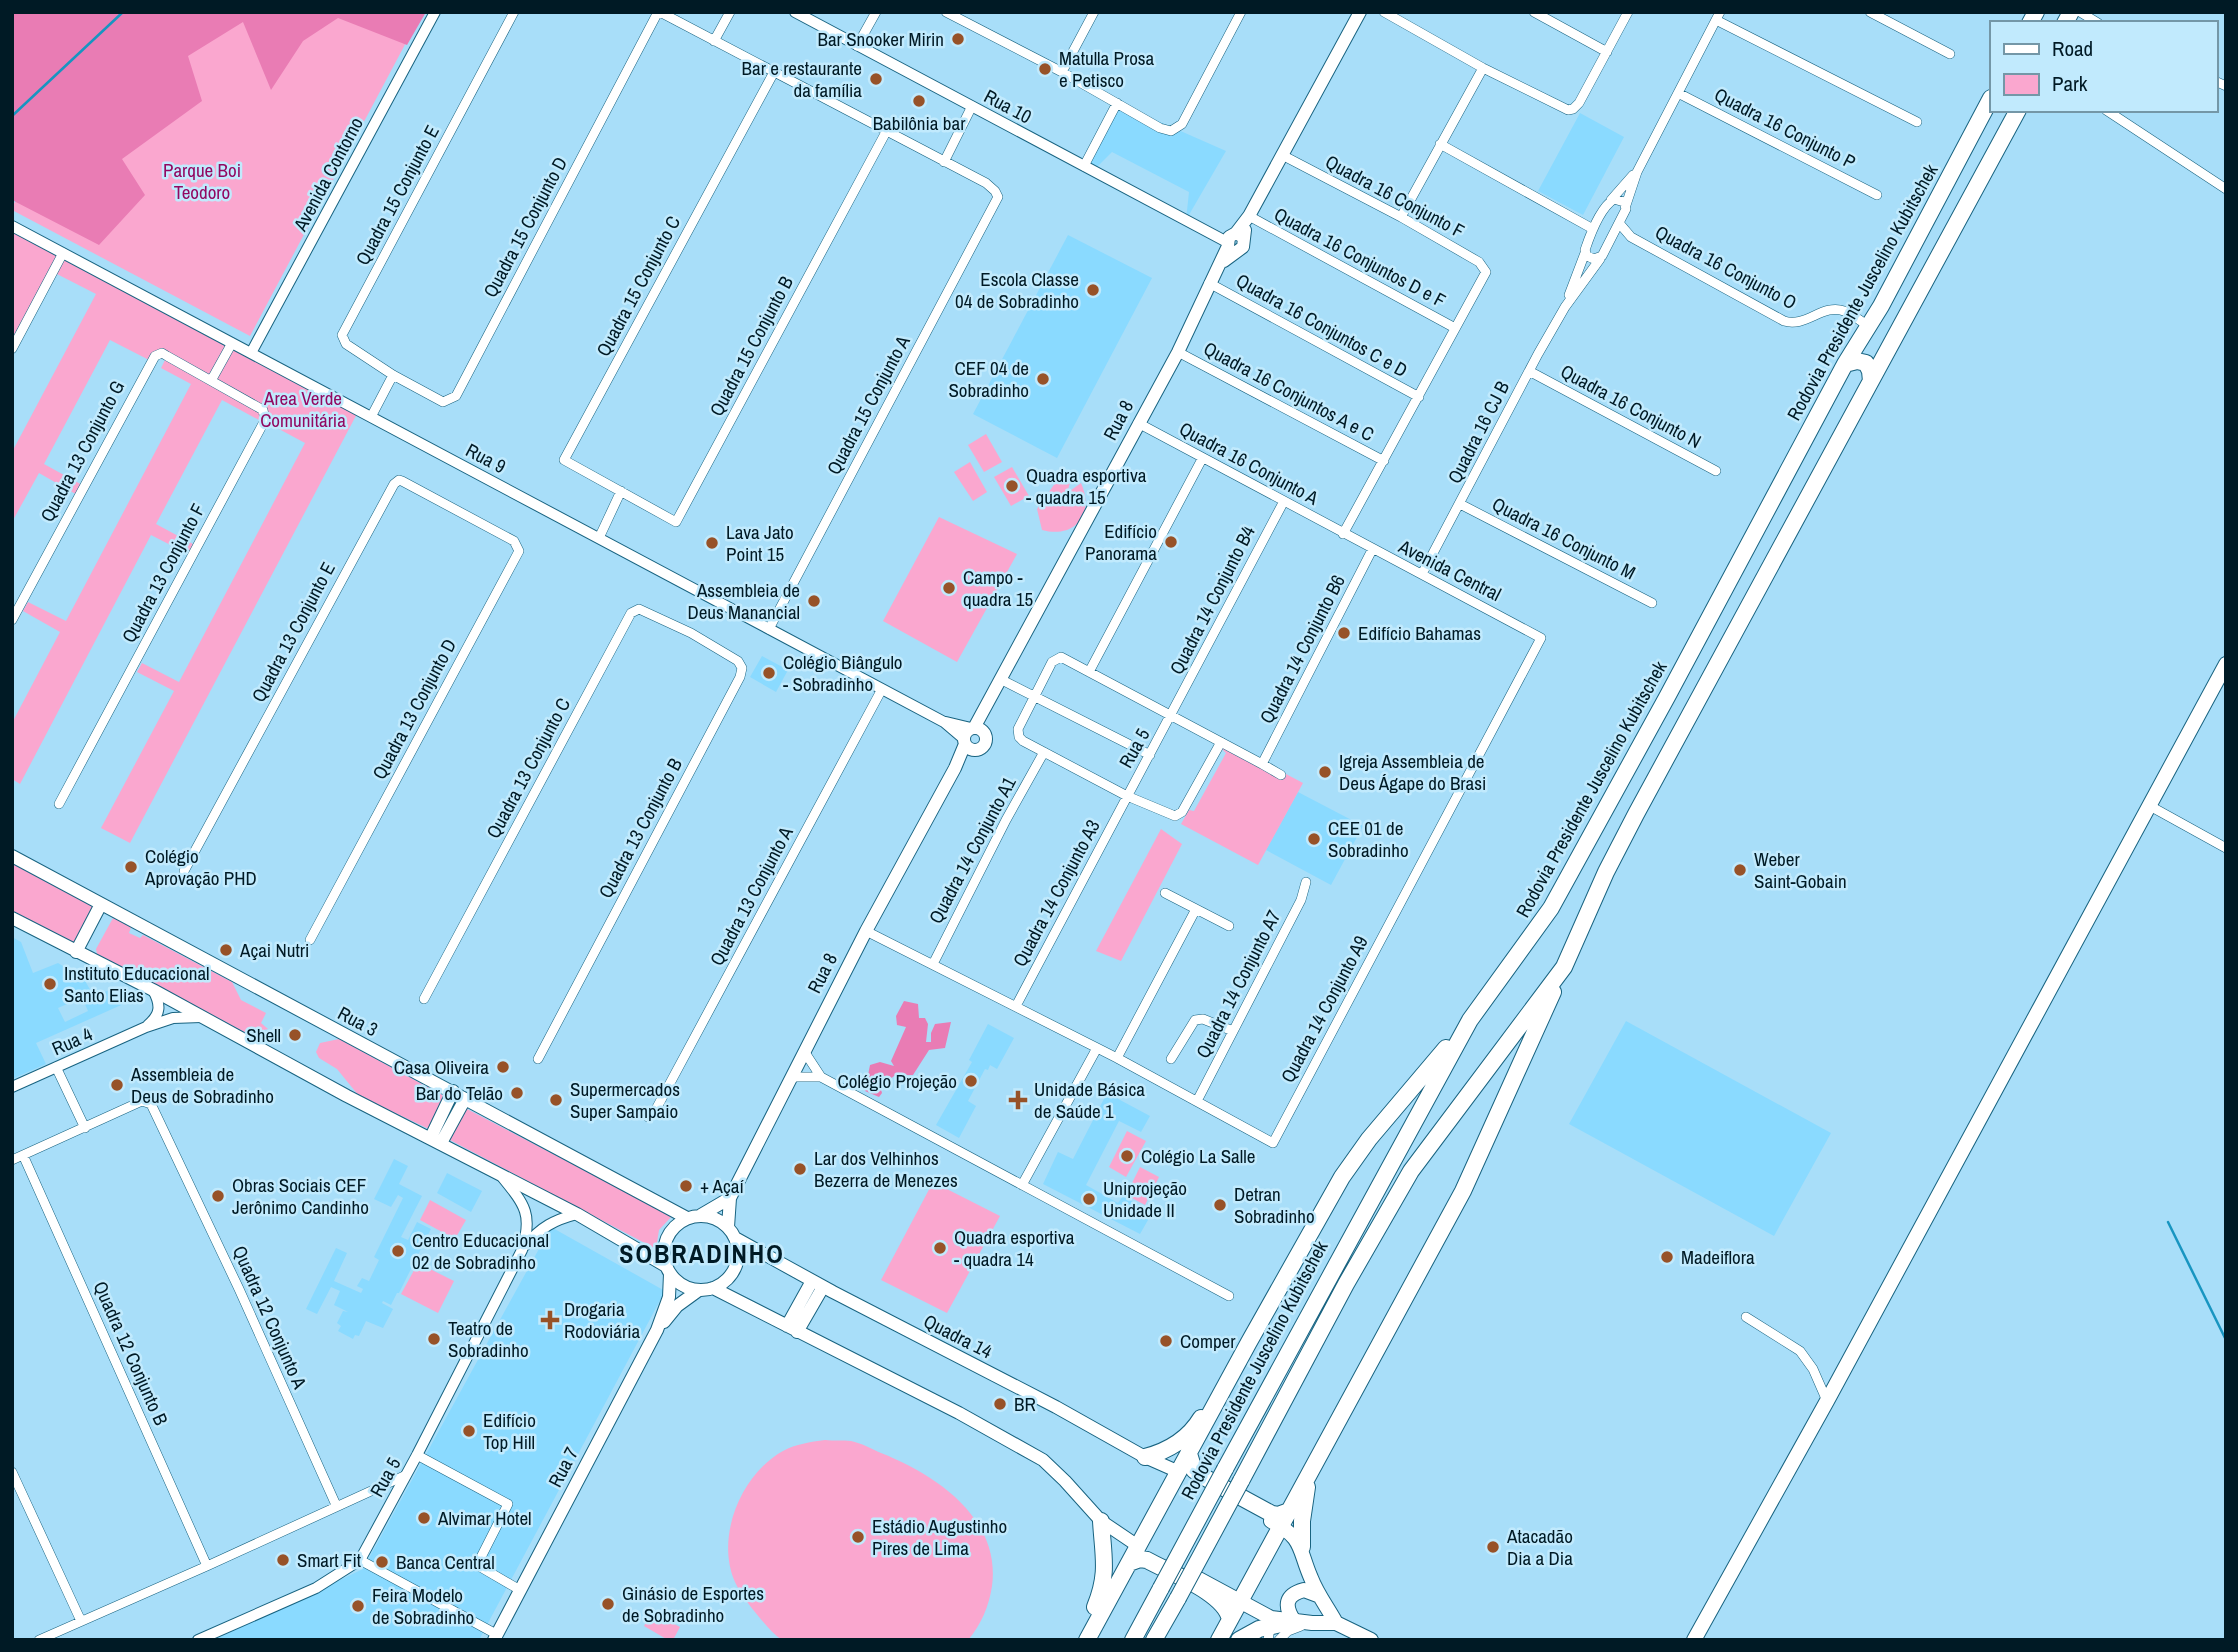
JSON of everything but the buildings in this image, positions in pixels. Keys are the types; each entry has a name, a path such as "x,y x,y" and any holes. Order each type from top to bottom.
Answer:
{"highway":[{"name":"Rodovia Presidente Juscelino Kubitschek","path":"1133,1640 1410,1126 1471,1020 1551,908 1845,365 1881,306 1990,100"},
{"name":"Rodovia Presidente Juscelino Kubitschek","path":"1154,1640 1346,1284 1411,1171 1564,967 1606,872 2017,112"},
{"path":"1881,306 1873,330 1875,339 1881,341 1896,334"},
{"path":"1845,365 1857,360 1866,363 1871,381"},
{"path":"1219,1640 1274,1528 1289,1511 1462,1191 1564,967"},
{"path":"1085,1640 1342,1177 1369,1139 1471,1020"},
{"path":"1145,1457 1179,1443 1199,1422 1226,1374 1249,1342"},
{"path":"1189,1454 1191,1466 1197,1473 1272,1514 1289,1511"},
{"path":"1302,1548 1301,1521 1311,1469"},
{"path":"1085,1640 1103,1588 1105,1562 1101,1521"},
{"path":"1129,1563 1140,1559 1147,1560 1202,1590 1225,1606 1230,1620"},
{"path":"1239,1640 1294,1622"}],"main road":[{"name":"Rua 8","path":"732,1233 730,1198 804,1051 972,737 987,702 1178,352 1218,266 1248,218 1360,12"},
{"path":"1694,1640 2226,664"},
{"name":"Rua 3","path":"12,856 687,1218"},
{"path":"76,952 102,904"},
{"path":"12,918 153,990 503,1178 577,1214 668,1270 678,1283 699,1290 713,1288 724,1282 737,1262 738,1250 732,1233 711,1217 701,1215"},
{"path":"436,1140 453,1091"},
{"path":"436,1140 466,1098"},
{"path":"668,1270 664,1247 666,1238 678,1223 701,1215 730,1198"},
{"name":"Quadra 14","path":"732,1233 818,1284 1056,1407 1145,1457 1179,1472"},
{"name":"Rua 7","path":"495,1637 657,1330 669,1297 668,1270"},
{"path":"792,1329 818,1284"},
{"path":"713,1288 959,1413 1043,1461 1101,1521 1138,1546 1240,1601 1272,1631"},
{"path":"657,1330 677,1306 699,1290"},
{"path":"1179,1472 1274,1528 1295,1537 1302,1548 1311,1580 1336,1623"},
{"path":"1320,1596 1304,1590 1291,1595 1287,1601 1287,1609 1294,1622 1336,1623 1371,1640"}],"street":[{"name":"Avenida Contorno","path":"251,353 435,12"},
{"name":"Quadra 15 Conjunto E","path":"393,375 346,344 342,335 514,12"},
{"name":"Quadra 15 Conjunto D","path":"393,375 438,401 448,401 456,396 659,12"},
{"path":"659,12 944,162 972,106"},
{"path":"714,41 730,12"},
{"name":"Rua 10","path":"795,12 1205,230 1234,240"},
{"path":"857,46 876,12"},
{"path":"947,12 1167,131 1182,124 1241,12"},
{"path":"1062,72 1094,12"},
{"path":"1384,12 1483,68 1568,110 1577,107 1628,12"},
{"path":"1534,12 1607,52"},
{"path":"1870,12 1950,54"},
{"path":"1637,172 1718,16 1917,122"},
{"path":"1401,218 1483,68"},
{"name":"Quadra 15 Conjunto C","path":"621,491 564,460 774,72"},
{"name":"Quadra 16 Conjunto P","path":"1678,93 1877,195"},
{"path":"1084,166 1117,103"},
{"path":"2109,112 2226,188"},
{"name":"Quadra 15 Conjunto B","path":"621,491 676,522 886,132"},
{"path":"1440,144 1589,227"},
{"name":"Quadra 16 Conjunto F","path":"1282,155 1482,264 1486,272 1455,328"},
{"name":"Quadra 15 Conjunto A","path":"769,629 998,197 986,183 944,162"},
{"name":"Quadra 16 CJ B","path":"1565,307 1585,253 1589,227 1637,172"},
{"name":"Quadra 16 CJ B","path":"1422,574 1565,307 1600,259 1619,223 1637,172"},
{"path":"1611,200 1626,205"},
{"name":"Quadra 16 Conjuntos D e F","path":"1248,218 1455,328"},
{"name":"Quadra 16 Conjunto O","path":"1619,223 1631,237 1784,321 1797,323 1824,312 1840,310 1868,326"},
{"name":"Rua 9","path":"12,226 972,737"},
{"name":"Quadra 16 Conjunto O","path":"1611,237 1631,237"},
{"path":"12,349 63,253"},
{"path":"1585,253 1591,258 1600,259"},
{"name":"Quadra 16 Conjuntos C e D","path":"1209,283 1419,397"},
{"path":"1343,534 1455,328"},
{"path":"212,379 232,343"},
{"name":"Quadra 16 Conjuntos A e C","path":"1178,352 1384,461"},
{"name":"Quadra 13 Conjunto G","path":"12,620 152,359 162,353 212,379"},
{"name":"Quadra 16 Conjunto N","path":"1529,371 1716,471"},
{"path":"371,417 393,375"},
{"name":"Quadra 13 Conjunto F","path":"58,804 265,420 264,412 257,405 212,379"},
{"name":"Quadra 16 Conjunto A","path":"1138,423 1343,534"},
{"path":"1089,672 1202,459"},
{"name":"Quadra 13 Conjunto E","path":"184,871 394,484 398,480 402,481 467,515"},
{"path":"599,538 621,491"},
{"name":"Quadra 14 Conjunto B4","path":"1172,716 1284,501"},
{"name":"Quadra 16 Conjunto M","path":"1460,505 1653,603"},
{"name":"Quadra 13 Conjunto D","path":"310,940 519,551 514,541 467,515"},
{"name":"Avenida Central","path":"1343,534 1541,638"},
{"name":"Quadra 14 Conjunto B6","path":"1262,764 1372,550"},
{"name":"Quadra 13 Conjunto C","path":"424,999 631,613 639,609 691,634"},
{"name":"Quadra 13 Conjunto B","path":"538,1059 740,677 742,668 738,662 691,634"},
{"name":"Quadra 14 Conjunto A9","path":"1197,1101 1273,1143 1541,638"},
{"path":"1221,743 1178,815 1171,816 1023,741 1018,733 1052,662 1062,657 1281,775"},
{"path":"1000,679 1150,755"},
{"name":"Quadra 13 Conjunto A","path":"648,1117 656,1111 882,689"},
{"name":"Rua 5","path":"1127,796 1172,716"},
{"name":"Quadra 14 Conjunto A1","path":"933,964 1006,820 1044,752"},
{"name":"Quadra 14 Conjunto A3","path":"1017,1006 1127,796"},
{"path":"2150,806 2226,848"},
{"name":"Quadra 14 Conjunto A7","path":"1197,1101 1301,900 1306,881"},
{"path":"1165,893 1229,926"},
{"path":"1117,1058 1196,909"},
{"path":"866,931 1017,1006 1197,1101"},
{"path":"146,1027 159,1013 160,1005 153,990"},
{"name":"Rua 4","path":"12,1087 146,1027 173,1018 201,1017"},
{"path":"1171,1059 1195,1020 1203,1019 1233,1031"},
{"path":"1023,1185 1097,1048"},
{"path":"804,1051 817,1075"},
{"path":"12,1160 85,1128 56,1068"},
{"path":"791,1077 817,1075 1229,1296"},
{"name":"Quadra 12 Conjunto A","path":"85,1128 142,1101 147,1101 153,1107 245,1302 336,1505"},
{"name":"Quadra 12 Conjunto B","path":"23,1155 207,1566"},
{"path":"503,1178 526,1211 528,1223 522,1250"},
{"path":"522,1250 555,1219 577,1214"},
{"name":"Rua 5","path":"202,1639 332,1580 360,1560 522,1250"},
{"path":"1746,1317 1800,1351 1813,1369 1826,1401"},
{"path":"417,1455 508,1504 477,1565 520,1590"},
{"path":"12,1472 81,1621"},
{"path":"39,1640 406,1475"},
{"path":"360,1560 495,1637"},
{"path":"1272,1631 1288,1631 1312,1623"}],"shaded area":[{"path":"12,12 426,12 407,45 338,18 303,41 271,90 243,22 188,56 202,101 122,159 145,195 99,245 12,200"},
{"path":"1117,103 1226,151 1186,220 1189,192 1112,152 1093,171 1084,166"},
{"path":"1580,113 1624,137 1583,215 1538,191"},
{"path":"1068,235 1152,278 1057,458 973,414"},
{"name":"Colégio Biângulo - Sobradinho","path":"762,656 788,670 776,692 750,677"},
{"path":"1298,792 1363,826 1331,885 1266,850"},
{"name":"Instituto Educacional Santo Elias","path":"12,937 21,942 33,973 58,963 84,979 92,993 58,1008 65,1022 88,1011 84,1002 109,990 137,998 36,1043 46,1064 12,1079"},
{"path":"904,1001 918,1004 919,1018 925,1018 928,1024 926,1042 931,1042 935,1024 951,1022 945,1048 929,1050 913,1075 894,1076 887,1082 887,1076 883,1076 880,1086 882,1093 879,1097 865,1091 863,1083 870,1065 880,1062 894,1066 891,1061 906,1027 897,1025 896,1016"},
{"path":"1626,1021 1831,1133 1774,1236 1569,1124"},
{"path":"988,1024 1014,1038 997,1069 990,1065 988,1070 985,1069 968,1101 976,1106 959,1138 936,1125 972,1062 969,1060"},
{"path":"1107,1093 1150,1116 1141,1132 1119,1121 1086,1185 1118,1203 1123,1196 1152,1213 1140,1234 1043,1184 1058,1152 1073,1159"},
{"name":"Centro Educacional 02 de Sobradinho","path":"394,1159 408,1166 399,1184 422,1196 401,1237 408,1240 417,1222 431,1229 399,1293 391,1305 383,1301 382,1303 393,1309 383,1328 366,1321 359,1336 355,1335 353,1339 338,1331 341,1326 337,1323 343,1311 348,1312 334,1305 340,1291 331,1287 317,1314 306,1309 336,1248 347,1253 334,1281 361,1293 363,1289 357,1286 362,1278 369,1281 379,1260 374,1257 403,1198 398,1195 391,1207 374,1199"},
{"path":"447,1173 482,1191 471,1212 437,1193"},
{"path":"551,1227 665,1291 479,1640 214,1640 363,1569"}],"green space":[{"name":"Parque Boi Teodoro","path":"366,12 409,37 250,336 12,210 12,205 212,13"},
{"name":"Area Verde Comunitária","path":"12,226 359,410 130,843 101,828 174,691 137,672 142,663 179,682 305,443 264,421 264,413 259,420 222,400 156,524 193,544 188,554 151,535 20,784 12,779 12,723 60,632 23,611 28,602 66,621 191,384 161,368 167,356 151,361 110,340 44,464 84,486 79,496 39,473 12,522 12,452 96,294 53,272 12,349"},
{"name":"Quadra esportiva - quadra 15","path":"986,434 1002,462 984,472 968,445"},
{"name":"Quadra esportiva - quadra 15","path":"970,462 987,492 973,501 954,472"},
{"name":"Quadra esportiva - quadra 15","path":"1012,467 1029,496 1011,506 994,477"},
{"path":"1058,479 1071,479 1067,493 1081,483 1085,494 1084,514 1073,527 1064,531 1042,530 1037,509"},
{"name":"Campo - quadra 15","path":"939,517 1017,554 957,662 883,621"},
{"path":"1231,745 1303,783 1258,865 1181,824 1189,810 1194,811 1226,753 1221,748"},
{"path":"1161,829 1182,844 1121,961 1096,951"},
{"path":"12,857 101,904 76,952 12,918"},
{"path":"113,918 131,927 129,933 140,938 143,935 232,982 241,1000 266,1013 261,1023 268,1029 248,1034 97,954 96,949"},
{"path":"339,1039 446,1097 429,1129 359,1096 337,1069 319,1058 316,1052 320,1043"},
{"path":"465,1108 672,1216 659,1230 656,1249 450,1140 449,1137"},
{"path":"1127,1131 1146,1141 1126,1177 1109,1167"},
{"path":"1140,1167 1159,1177 1145,1205 1126,1195"},
{"name":"Quadra esportiva - quadra 14","path":"933,1182 1000,1216 947,1313 881,1280"},
{"path":"430,1200 466,1220 455,1239 420,1220"},
{"path":"418,1263 454,1281 438,1313 401,1294"},
{"name":"Estádio Augustinho Pires de Lima","path":"825,1440 855,1442 902,1462 943,1487 976,1520 986,1540 992,1562 992,1586 984,1615 968,1640 782,1640 746,1600 735,1582 728,1546 730,1527 744,1491 768,1461 783,1451"},
{"path":"652,1612 680,1627 673,1640 668,1640 644,1626"}],"waterway":[{"path":"12,116 123,12"},
{"path":"2168,1222 2226,1340"}],"place":[{"name":"Bar Snooker Mirin","path":"958,39"},
{"name":"Matulla Prosa e Petisco","path":"1045,69"},
{"name":"Bar e restaurante da família","path":"876,79"},
{"name":"Babilônia bar","path":"919,101"},
{"name":"Escola Classe 04 de Sobradinho","path":"1093,290"},
{"name":"CEF 04 de Sobradinho","path":"1043,379"},
{"name":"Quadra esportiva - quadra 15","path":"1012,486"},
{"name":"Edifício Panorama","path":"1171,542"},
{"name":"Lava Jato Point 15","path":"712,543"},
{"name":"Campo - quadra 15","path":"949,588"},
{"name":"Assembleia de Deus Manancial","path":"814,601"},
{"name":"Edifício Bahamas","path":"1344,633"},
{"name":"Colégio Biângulo - Sobradinho","path":"769,673"},
{"name":"Igreja Assembleia de Deus Ágape do Brasi","path":"1325,772"},
{"name":"CEE 01 de Sobradinho","path":"1314,839"},
{"name":"Colégio Aprovação PHD","path":"131,867"},
{"name":"Weber Saint-Gobain","path":"1740,870"},
{"name":"Açai Nutri","path":"226,950"},
{"name":"Instituto Educacional Santo Elias","path":"50,984"},
{"name":"Shell","path":"295,1035"},
{"name":"Casa Oliveira","path":"503,1067"},
{"name":"Colégio Projeção","path":"971,1081"},
{"name":"Assembleia de Deus de Sobradinho","path":"117,1085"},
{"name":"Bar do Telão","path":"517,1093"},
{"name":"Supermercados Super Sampaio","path":"556,1100"},
{"name":"Unidade Básica de Saúde 1","path":"1018,1100"},
{"name":"Colégio La Salle","path":"1127,1156"},
{"name":"Lar dos Velhinhos Bezerra de Menezes","path":"800,1169"},
{"name":"+ Açaí","path":"686,1186"},
{"name":"Obras Sociais CEF Jerônimo Candinho","path":"218,1196"},
{"name":"Uniprojeção Unidade II","path":"1089,1199"},
{"name":"Detran Sobradinho","path":"1220,1205"},
{"name":"Quadra esportiva - quadra 14","path":"940,1248"},
{"name":"Centro Educacional 02 de Sobradinho","path":"398,1251"},
{"name":"Madeiflora","path":"1667,1257"},
{"name":"Drogaria Rodoviária","path":"550,1320"},
{"name":"Teatro de Sobradinho","path":"434,1339"},
{"name":"Comper","path":"1166,1341"},
{"name":"BR","path":"1000,1404"},
{"name":"Edifício Top Hill","path":"469,1431"},
{"name":"Alvimar Hotel","path":"424,1518"},
{"name":"Estádio Augustinho Pires de Lima","path":"858,1537"},
{"name":"Atacadão Dia a Dia","path":"1493,1547"},
{"name":"Smart Fit","path":"283,1560"},
{"name":"Banca Central","path":"382,1562"},
{"name":"Ginásio de Esportes de Sobradinho","path":"608,1604"},
{"name":"Feira Modelo de Sobradinho","path":"358,1606"}],"district":[{"name":"SOBRADINHO","path":"702,1254"}]}
